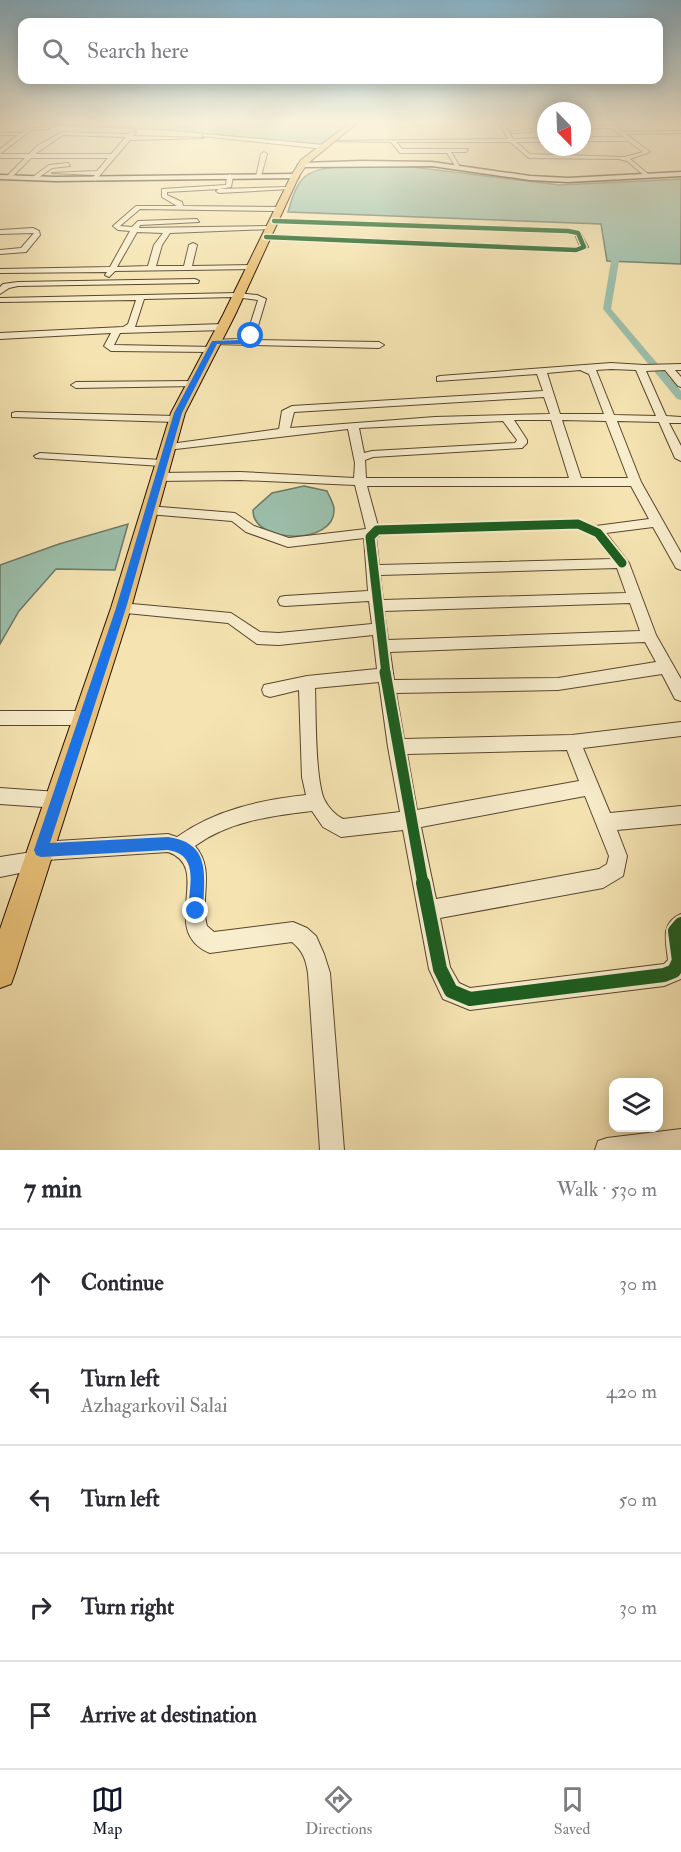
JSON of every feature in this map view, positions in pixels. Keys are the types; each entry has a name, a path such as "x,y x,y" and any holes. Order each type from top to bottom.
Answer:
{"main road":[{"path":"4,178 83,177"},
{"path":"0,973 5,945 39,856 121,608 176,418 297,177"},
{"path":"526,177 543,179 614,179 633,177"}],"street":[{"path":"180,209 179,201 164,195 165,189 227,187 230,177"},
{"path":"190,192 278,177"},
{"path":"203,226 168,231 116,227 138,207 180,209 273,222"},
{"path":"128,216 168,214"},
{"path":"177,226 273,222 568,231 579,233 584,247 576,249 273,222 220,215"},
{"path":"106,282 132,230 141,222 199,221 203,226"},
{"path":"0,232 20,234 36,231 37,235 23,250 2,252"},
{"path":"152,267 158,245 168,231"},
{"path":"2,252 11,245"},
{"path":"188,266 193,245"},
{"path":"0,271 188,266 252,267"},
{"path":"0,292 11,285 195,281"},
{"path":"0,300 238,296 262,299 251,336 240,342"},
{"path":"141,297 132,325 121,331 110,344 111,348 216,340"},
{"path":"0,336 121,331 240,342 379,345"},
{"path":"440,379 580,367 588,369 611,366 681,367"},
{"path":"646,367 641,374 681,458"},
{"path":"664,367 681,384"},
{"path":"588,369 593,373 635,482 680,560"},
{"path":"541,370 576,482"},
{"path":"76,386 193,384"},
{"path":"284,433 287,411 292,409 548,394"},
{"path":"16,415 176,418"},
{"path":"162,463 284,433 352,425 556,416 681,420"},
{"path":"359,458 372,454 518,446 522,440 506,417"},
{"path":"352,425 361,463 360,482 373,532 370,537 379,638 396,747 440,969 451,991 470,999 663,975 674,971 679,961 675,931 681,924"},
{"path":"40,456 162,463 240,476 360,482 635,482"},
{"path":"148,510 235,517 250,529 288,543 373,532 385,528 578,524 595,530 606,540 622,563 649,636 681,694"},
{"path":"595,530 657,522"},
{"path":"372,570 622,563"},
{"path":"285,601 634,598"},
{"path":"121,608 231,618 257,638 649,636"},
{"path":"270,690 306,682 558,684 666,667"},
{"path":"306,682 311,777 316,802 329,821 341,828 410,820 590,787"},
{"path":"0,718 84,718"},
{"path":"396,747 572,742 681,729"},
{"path":"428,910 603,878 616,869 618,856 572,742"},
{"path":"0,795 58,800"},
{"path":"181,845 197,832 222,820 263,809 316,802"},
{"path":"605,822 681,815"},
{"path":"0,867 39,856 168,843 181,845 191,852 197,866 196,928 201,938 210,943 293,932 303,936 313,949 320,973 332,1150"},
{"path":"607,1150 681,1141"}],"shaded area":[{"path":"305,177 491,177 560,185 681,179 681,264 607,261 601,224 288,212 301,181"},
{"path":"304,486 327,491 332,502 334,509 331,521 322,530 309,535 279,534 266,529 256,521 253,510 272,493"},
{"path":"128,524 115,570 56,569 19,611 0,644 0,565 59,544"}],"waterway":[{"path":"614,244 615,261 607,309 681,397"}],"cycle path":[{"path":"266,237 576,250 584,247 578,233 568,231 274,221"},
{"path":"622,563 598,533 578,524 385,528 377,530 370,537 375,592 398,754 440,969 451,991 470,999 664,975 674,971 679,961 675,931 681,924"}],"route":[{"path":"196,911 197,866 191,852 181,845 168,843 41,850 121,608 157,477 178,413 214,342 240,342 251,336"}]}
